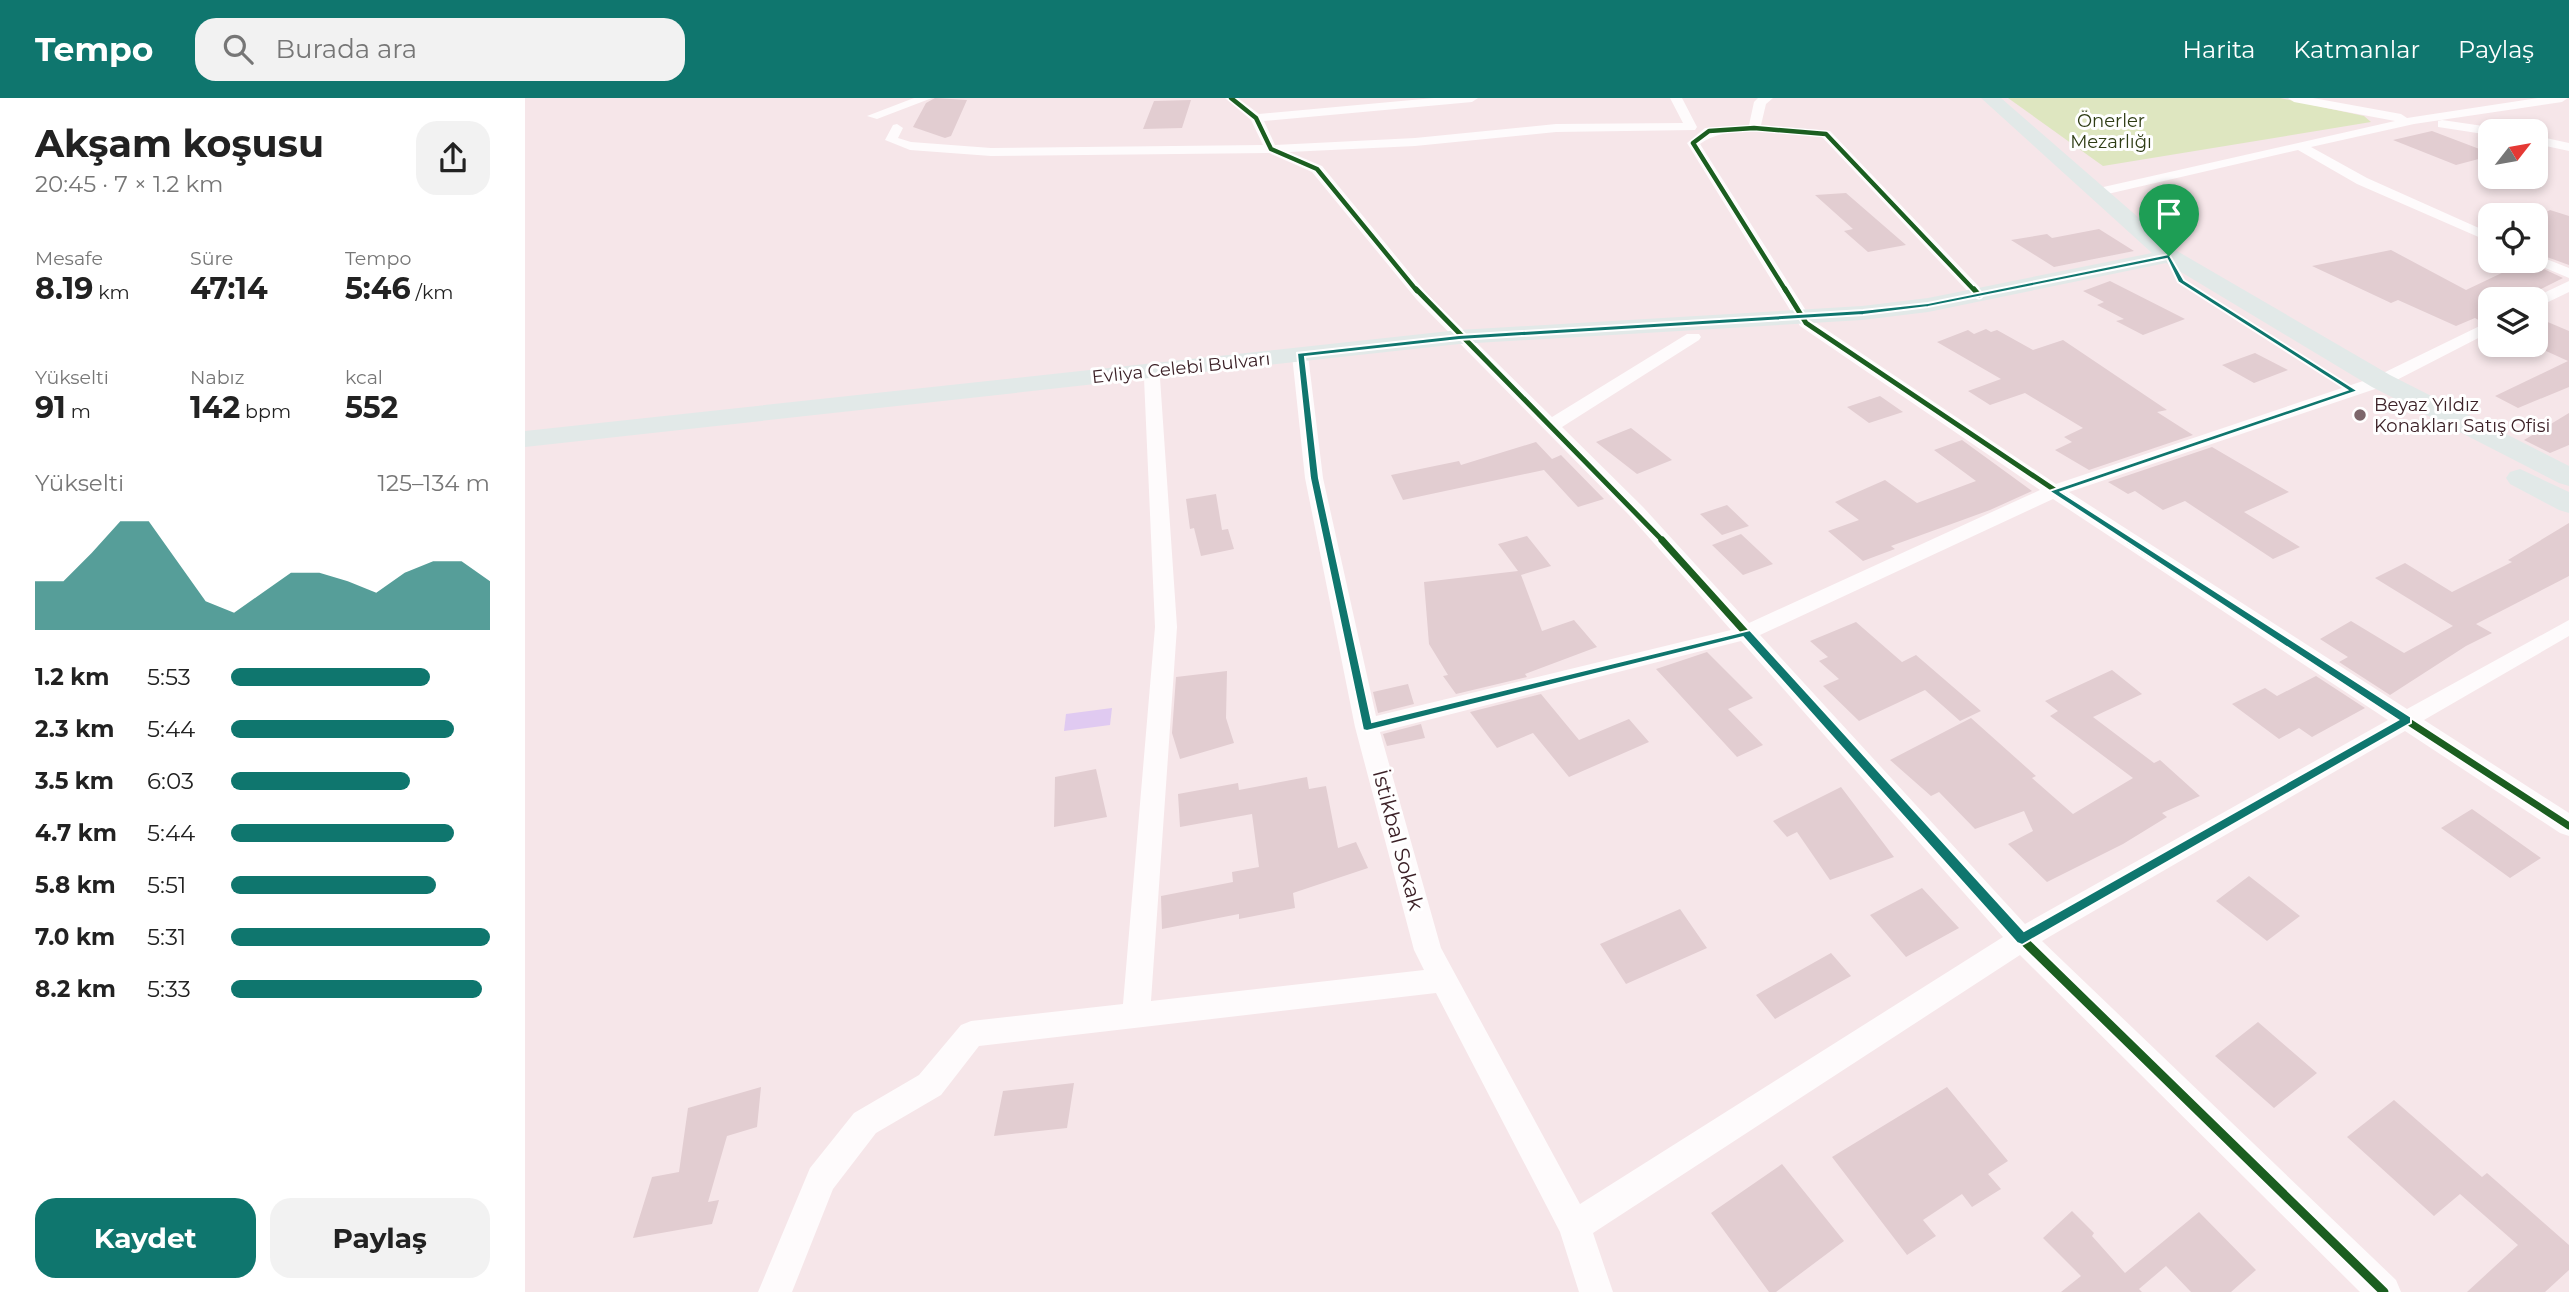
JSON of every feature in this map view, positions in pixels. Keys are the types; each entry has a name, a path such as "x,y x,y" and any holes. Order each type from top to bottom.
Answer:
{"main road":[{"path":"1990,98 2169,256 2381,381 2569,477"},
{"path":"2169,256 2181,281 2353,391 2569,504"},
{"name":"Evliya Celebi Bulvarı","path":"525,439 1459,337 1802,316 1928,305 2169,256"}],"street":[{"path":"873,116 926,98"},
{"path":"1231,98 1257,117 1271,149 1317,169 1422,298 1636,511 2022,939 2383,1292"},
{"path":"1257,117 1381,103 1472,98"},
{"path":"897,128 891,140 910,146 991,152 1271,149 1415,142 1556,128 1691,127 1676,98"},
{"path":"1754,128 1760,102 1766,98"},
{"path":"2294,98 2478,129"},
{"path":"2099,192 2414,120 2562,98"},
{"path":"1979,295 1826,134 1754,128 1709,131 1693,142 1806,323 2054,491 2569,826"},
{"path":"2548,142 2569,146"},
{"path":"2299,146 2362,181 2478,233"},
{"path":"2548,264 2569,274"},
{"path":"2548,297 2569,286"},
{"path":"1367,727 1746,633 2054,491 2381,381 2478,332"},
{"path":"1551,426 1693,337"},
{"name":"İstikbal Sokak","path":"1300,355 1314,478 1367,727 1428,950 1574,1226 1596,1292"},
{"path":"1136,1016 1165,627 1152,378"},
{"path":"1574,1226 2022,939 2569,627"},
{"path":"775,1292 821,1179 865,1124 930,1085 971,1034 1444,981"}],"green space":[{"name":"Önerler Mezarlığı","path":"2008,98 2280,98 2364,116 2371,122 2103,166"}],"shaded area":[{"path":"1112,708 1110,725 1064,731 1066,714"}],"building":[{"path":"935,98 967,100 951,136 945,138 913,127 926,103"},
{"path":"1191,100 1182,128 1143,129 1154,101"},
{"path":"2432,131 2478,148 2478,159 2456,165 2393,140"},
{"path":"1846,193 1906,245 1868,252 1844,231 1853,229 1815,195"},
{"path":"2548,211 2569,216 2569,265 2548,257"},
{"path":"2099,229 2134,251 2054,267 2011,240 2047,234 2052,238"},
{"path":"2391,250 2466,290 2502,273 2548,271 2563,278 2545,287 2478,287 2478,320 2475,318 2456,326 2398,300 2391,303 2312,266"},
{"path":"2110,281 2185,319 2143,335 2116,321 2124,319 2097,305 2104,302 2083,291"},
{"path":"2548,322 2569,331 2569,387 2518,408 2495,396 2568,361 2548,352"},
{"path":"1986,329 1991,332 1997,330 2033,350 2063,340 2167,410 2157,412 2193,435 2089,470 2055,450 2072,442 2064,437 2083,428 2025,393 1990,405 1968,391 2001,379 1937,342 1968,330 1974,334"},
{"path":"2255,353 2288,370 2254,383 2222,365"},
{"path":"1880,396 1903,412 1869,423 1847,407"},
{"path":"2569,413 2569,445 2550,453 2524,440"},
{"path":"1631,428 1672,460 1637,474 1596,442"},
{"path":"1962,440 2032,491 1990,510 1891,546 1895,549 1863,561 1828,531 1859,520 1835,502 1885,480 1917,503 1976,481 1934,450"},
{"path":"1536,442 1552,459 1561,455 1604,499 1578,507 1544,470 1403,500 1391,475 1459,461 1461,465"},
{"path":"2212,447 2289,492 2244,512 2300,547 2273,559 2185,501 2163,510 2135,491 2128,494 2108,482"},
{"path":"1216,494 1222,530 1228,529 1234,549 1201,556 1194,528 1190,529 1186,499"},
{"path":"1727,505 1749,526 1722,535 1700,514"},
{"path":"2569,523 2569,576 2476,624 2492,633 2466,646 2390,695 2339,662 2348,657 2320,639 2351,621 2404,653 2453,626 2375,578 2405,563 2452,592 2512,562 2508,560"},
{"path":"1741,534 1773,564 1743,575 1712,545"},
{"path":"1527,536 1551,566 1521,575 1542,631 1574,620 1597,647 1525,674 1527,677 1456,694 1443,676 1448,675 1429,644 1424,582 1518,571 1498,544"},
{"path":"1856,622 1902,662 1916,655 1981,711 1960,721 1925,690 1859,721 1823,686 1839,679 1819,661 1828,657 1810,641"},
{"path":"1707,652 1753,698 1728,709 1763,745 1737,757 1656,669"},
{"path":"2112,670 2142,694 2093,717 2154,763 2160,760 2200,796 2162,813 2167,817 2123,844 2047,882 2008,844 2033,831 2024,811 1975,829 1939,792 1931,796 1890,760 1971,718 2036,776 2032,778 2073,814 2133,778 2050,716 2058,711 2045,701"},
{"path":"1227,671 1226,718 1234,743 1180,759 1172,733 1176,677"},
{"path":"2316,676 2365,708 2312,737 2299,728 2279,739 2232,704 2265,688 2277,696"},
{"path":"1408,684 1414,704 1378,713 1373,692"},
{"path":"1541,694 1579,740 1629,719 1649,742 1569,777 1533,733 1497,748 1470,712"},
{"path":"1421,724 1425,738 1387,746 1383,734"},
{"path":"1096,769 1107,817 1054,827 1055,777"},
{"path":"1307,777 1309,789 1326,786 1338,848 1356,842 1368,868 1293,893 1295,908 1239,919 1239,914 1162,929 1161,896 1233,882 1232,872 1259,867 1252,814 1180,827 1178,794 1238,783 1239,790"},
{"path":"1841,787 1894,857 1830,880 1797,832 1787,837 1773,821"},
{"path":"2472,809 2541,858 2510,878 2441,828"},
{"path":"2249,876 2300,916 2267,941 2216,901"},
{"path":"1922,888 1959,928 1906,957 1870,915"},
{"path":"1680,909 1707,948 1626,984 1600,944"},
{"path":"1831,953 1851,976 1775,1019 1756,995"},
{"path":"2258,1022 2317,1073 2274,1108 2215,1056"},
{"path":"1074,1083 1067,1128 994,1136 1003,1091"},
{"path":"761,1087 757,1127 727,1136 708,1202 719,1200 712,1224 633,1238 652,1177 679,1172 688,1108"},
{"path":"1947,1087 2008,1161 1988,1174 2001,1189 1972,1207 1962,1194 1923,1220 1936,1236 1907,1255 1832,1157"},
{"path":"2394,1100 2482,1177 2487,1173 2569,1245 2569,1270 2545,1292 2467,1292 2518,1245 2460,1194 2434,1216 2347,1137"},
{"path":"1782,1164 1844,1241 1776,1292 1769,1292 1711,1213"},
{"path":"2072,1211 2094,1233 2092,1236 2125,1273 2199,1212 2256,1270 2231,1292 2191,1292 2166,1266 2139,1289 2142,1292 2061,1292 2081,1276 2043,1238"}],"cycle path":[{"path":"1231,98 1256,118 1271,149 1317,169 1422,297 1636,511 2022,939 2384,1292"},
{"path":"1979,295 1826,134 1754,128 1709,131 1693,143 1806,323 2054,491 2569,826"}],"place":[{"name":"Beyaz Yıldız Konakları Satış Ofisi","path":"2360,415"}],"route":[{"path":"2169,256 2181,281 2353,391 2054,491 2407,720 2022,939 1746,633 1367,727 1314,478 1300,355 1459,337 1863,313 1928,305 2169,256"}]}
